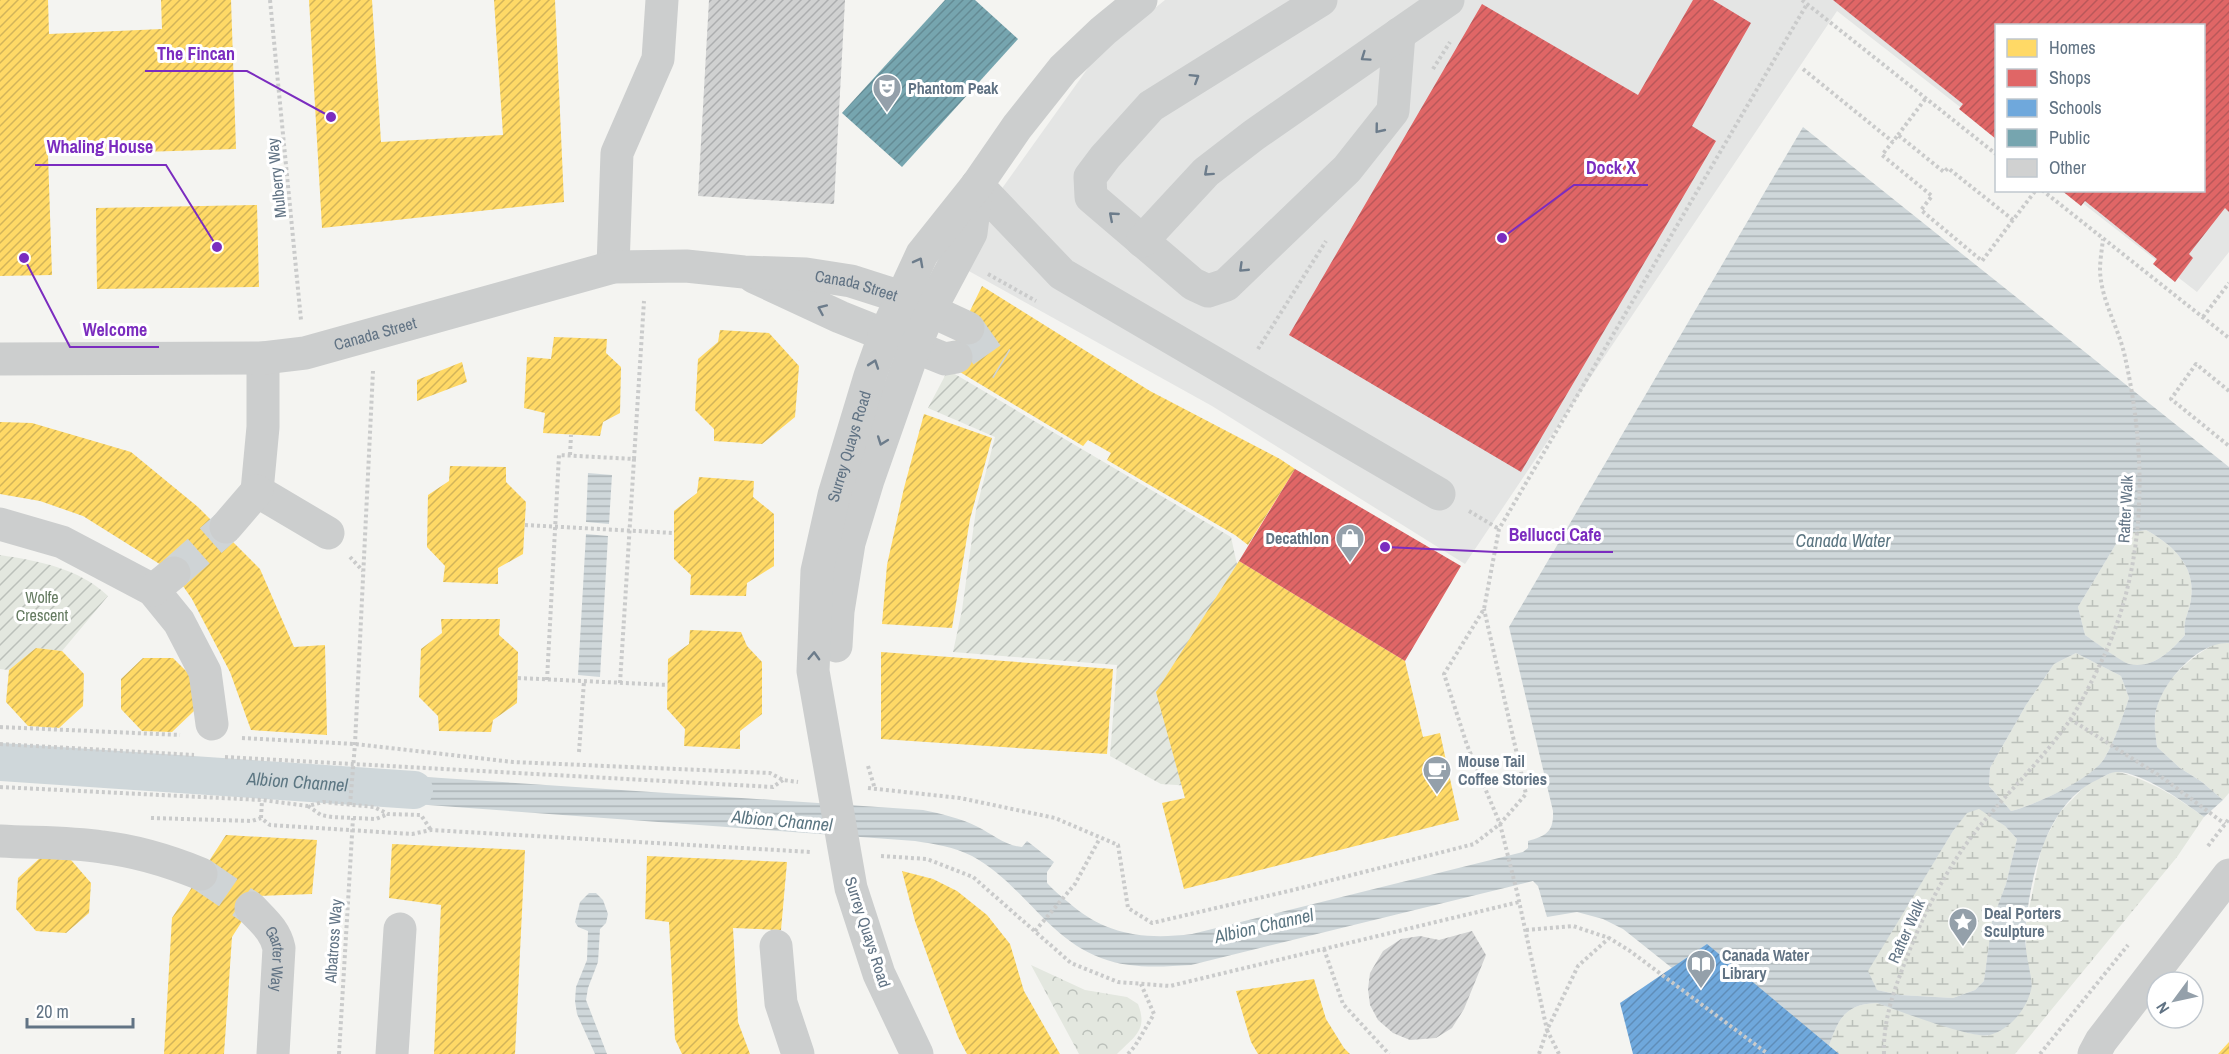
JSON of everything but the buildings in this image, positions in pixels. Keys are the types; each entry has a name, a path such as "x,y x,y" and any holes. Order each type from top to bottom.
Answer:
{"street":[{"path":"613,267 617,153 658,58 662,0"},
{"name":"Surrey Quays Road","path":"916,1054 879,974 851,888 813,671 817,571 834,495 870,376 885,334 922,254 977,185 1017,127 1063,69 1103,31 1141,0"},
{"path":"1321,0 1151,106 1090,177 1091,197 1193,284 1208,291 1226,285 1347,169 1393,111 1399,34"},
{"path":"1142,241 1206,172 1254,135 1448,0"},
{"path":"977,185 1062,274 1439,494"},
{"name":"Surrey Quays Road","path":"824,735 834,670 838,611 849,543 868,480 915,346 930,310 971,233 977,185"},
{"name":"Canada Street","path":"0,359 263,358 305,353 613,267 646,266 686,266 744,272 806,274 851,281 901,297 930,310 962,342 945,359 801,300 744,272"},
{"path":"226,527 257,491 263,427 263,358"},
{"path":"257,491 328,533"},
{"path":"0,524 62,542 164,582 179,622 205,672 211,733"},
{"path":"0,841 102,847 159,859 201,874"},
{"path":"2094,1054 2101,1041 2229,875"},
{"name":"Garter Way","path":"251,908 271,928 279,948 273,1054"},
{"path":"392,1054 400,929"},
{"path":"776,946 781,1003 798,1054"}],"path":[{"name":"Mulberry Way","path":"270,0 305,353"},
{"path":"1802,0 1995,153"},
{"path":"1558,1054 1547,1030 1500,824 1467,745 1444,674 1484,609 1499,529 1807,4"},
{"path":"1803,69 1893,142"},
{"path":"1926,98 1882,155 1932,196 1920,210 1982,261 2034,192"},
{"path":"1898,135 1944,172 1948,168 2013,220"},
{"path":"2044,192 2229,338"},
{"name":"Rafter Walk","path":"1884,1054 1884,1034 1890,998 1921,921 1955,862 1979,828 2019,783 2070,719 2104,655 2121,612 2130,579 2139,521 2140,481 2134,413 2125,355 2103,292 2100,270 2103,239"},
{"path":"620,683 646,266"},
{"path":"2203,317 2229,283"},
{"path":"350,803 376,334"},
{"path":"2229,391 2196,364 2171,399 2229,446"},
{"path":"570,435 570,455"},
{"path":"547,680 559,455 634,459"},
{"path":"525,525 674,533"},
{"path":"863,788 960,798 1055,818 1118,845 1128,908 1152,923 1474,844 1500,824 1526,794 1484,609"},
{"path":"518,678 668,685"},
{"path":"579,752 584,681"},
{"path":"2070,719 2163,778 2225,824"},
{"path":"0,727 211,733 355,744 513,762 770,773 783,780 806,782"},
{"path":"0,744 200,755"},
{"path":"224,757 353,767 773,787 783,780"},
{"path":"868,769 875,789"},
{"path":"0,787 262,800 308,806 323,802 350,803 374,807 388,814"},
{"path":"261,818 262,800"},
{"path":"308,806 321,815 353,818 376,819 388,814 421,815 431,830"},
{"path":"252,821 261,818"},
{"path":"261,818 270,825 352,831 412,834 431,830 821,853"},
{"name":"Albatross Way","path":"339,1054 353,818"},
{"path":"1035,931 1075,884 1100,838"},
{"path":"880,856 927,859 973,877 1071,963 1118,982 1140,984 1170,986 1519,902"},
{"path":"1526,930 1573,926 1609,938 1630,951 1768,1054"},
{"path":"1539,1054 1547,1030 1578,966 1609,938"},
{"path":"1324,949 1343,1004 1389,1054"},
{"path":"1128,1054 1154,1014 1140,984"}],"shaded area":[{"path":"1165,0 2229,0 2229,252 2197,292 2068,192 2205,192 2205,24 1995,24 1995,134 1837,11 1465,564 1212,406 967,270 998,194 1098,54"}],"green space":[{"path":"948,370 1231,537 1240,578 1207,787 1161,784 1110,756 1117,665 953,652 962,610 976,510 995,437 928,408"},
{"path":"2146,530 2165,542 2180,558 2190,576 2192,587 2185,620 2185,635 2160,658 2138,665 2129,664 2120,659 2085,635 2078,607 2122,534"},
{"name":"Wolfe Crescent","path":"0,555 43,563 71,572 97,586 108,596 62,651 36,648 9,670 0,669"},
{"path":"2218,642 2229,643 2229,793 2223,800 2202,782 2180,768 2157,747 2155,725 2157,706 2168,683 2186,664"},
{"path":"2076,653 2121,676 2129,698 2115,737 2104,759 2087,775 2048,797 2011,811 1989,786 1990,768 2026,705 2054,664"},
{"path":"2115,771 2140,779 2162,790 2204,817 2177,857 2015,1054 1826,1054 1842,1018 1855,1007 1865,1004 1877,1003 1968,1033 1988,1036 2026,949 2026,924 2042,845 2060,812 2087,784"},
{"path":"1980,808 2005,826 2017,839 2006,884 1992,921 1984,981 1975,990 1953,998 1900,995 1877,990 1867,971 1953,831 1967,812"},
{"path":"1031,965 1085,990 1127,997 1138,1004 1141,1013 1138,1032 1117,1054 1079,1054"}],"water":[{"name":"Canada Water","path":"1803,127 2229,467 2229,643 2217,644 2204,650 2181,668 2163,693 2157,706 2155,721 2157,747 2180,768 2202,782 2223,800 2204,817 2150,782 2137,776 2116,772 2105,775 2081,790 2066,804 2045,840 2033,881 2025,933 2032,984 2029,997 2016,1018 2004,1028 1990,1035 1952,1029 1877,1003 1865,1004 1855,1007 1842,1018 1826,1054 1672,968 1623,929 1603,919 1577,912 1547,917 1538,886 1533,881 1191,965 1145,966 1112,962 1082,949 1049,924 989,867 965,853 937,845 915,841 360,800 365,773 923,810 964,821 1010,844 1022,847 1027,841 1054,862 1047,872 1047,883 1096,922 1126,933 1141,935 1192,934 1523,852 1528,848 1528,841 1548,832 1552,824 1553,811 1509,627","holes":["2146,530 2165,542 2180,558 2190,576 2192,587 2185,620 2185,635 2160,658 2138,665 2125,662 2085,635 2078,607 2122,534","2076,653 2121,676 2129,698 2112,745 2097,767 2061,791 2011,811 1989,786 1990,768 2026,705 2054,664","1979,809 2005,826 2017,839 2006,884 1992,921 1984,981 1975,990 1953,998 1900,995 1877,990 1868,971 1953,831 1967,813"]},
{"path":"588,473 612,475 609,524 586,522"},
{"path":"586,534 608,536 600,677 578,675"},
{"path":"589,893 596,893 603,900 608,914 606,923 600,929 598,962 586,1000 607,1054 595,1054 577,1014 575,1001 576,987 587,960 588,931 578,927 575,922 580,902"}],"waterway":[{"name":"Albion Channel","path":"0,762 414,790"}],"tunnel":[{"path":"968,328 987,355 1002,364"},
{"path":"174,573 226,527"},
{"path":"201,874 251,908"}],"place":[{"name":"Phantom Peak","path":"887,114"},
{"name":"The Fincan","path":"331,117"},
{"name":"Dock X","path":"1502,238"},
{"name":"Whaling House","path":"217,247"},
{"name":"Welcome","path":"24,258"},
{"name":"Bellucci Cafe","path":"1385,547"},
{"name":"Decathlon","path":"1350,564"},
{"name":"Mouse Tail Coffee Stories","path":"1437,796"},
{"name":"Deal Porters Sculpture","path":"1963,948"},
{"name":"Canada Water Library","path":"1701,990"}]}
